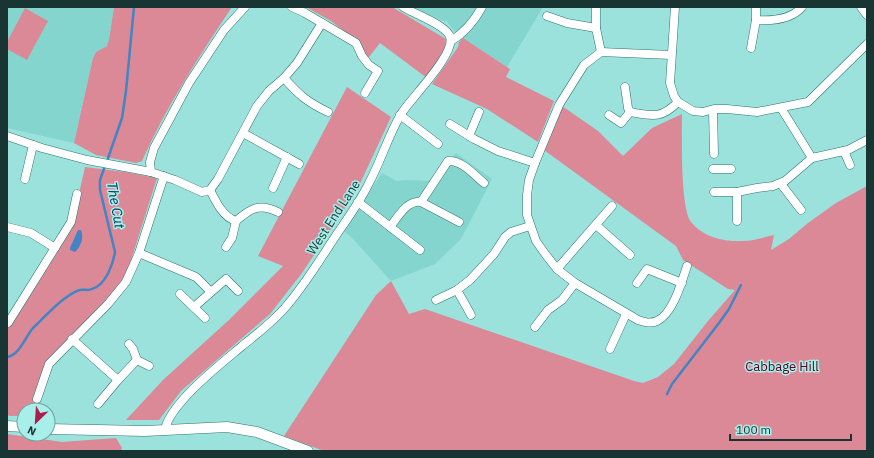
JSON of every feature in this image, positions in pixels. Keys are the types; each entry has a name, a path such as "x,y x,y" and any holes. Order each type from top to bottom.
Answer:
{"main road":[{"path":"56,429 145,431 227,427 257,432 308,451"}],"street":[{"path":"151,172 150,162 154,148 189,84 224,30 245,7"},
{"path":"292,7 356,43 362,56 369,65 378,71 365,93"},
{"path":"403,7 444,29 449,33 451,41 459,36 479,14 482,7"},
{"path":"596,7 596,28 601,52"},
{"path":"675,7 670,83 674,96 678,102 693,111 703,112 727,109 757,112 808,102 867,44"},
{"path":"751,48 756,20 756,7"},
{"path":"756,20 784,18 798,11 802,7"},
{"path":"547,16 568,23 596,28"},
{"path":"7,136 33,145 93,161 151,172 202,192 210,190 218,179 244,133 257,106 269,91 284,78 297,63 322,23"},
{"name":"West End Lane","path":"165,430 166,425 174,411 212,370 246,344 283,310 318,262 358,202 379,164 400,115 438,67 449,48 451,41"},
{"path":"671,55 601,52 584,65 559,105 535,163 529,180 527,215 536,241 557,269 626,314 647,323 657,321 664,316 670,308 688,266"},
{"path":"284,78 309,102 328,112"},
{"path":"625,87 630,112"},
{"path":"630,112 657,116 670,110 678,102"},
{"path":"781,108 812,158"},
{"path":"713,110 714,154"},
{"path":"469,136 479,112"},
{"path":"609,115 621,123 630,112"},
{"path":"400,115 438,144"},
{"path":"450,124 498,151 535,163"},
{"path":"244,133 299,164"},
{"path":"714,192 737,192 780,184 812,158 844,151 867,140"},
{"path":"25,179 33,145"},
{"path":"844,151 850,165"},
{"path":"273,188 287,157"},
{"path":"421,202 448,161 454,160 484,183"},
{"path":"713,169 730,169"},
{"path":"37,399 49,364 108,304 126,282 139,253 164,176"},
{"path":"780,184 801,210"},
{"path":"210,190 224,213 231,219 236,220"},
{"path":"737,192 737,221"},
{"path":"8,319 71,222 77,194"},
{"path":"390,227 410,204 416,201 421,202 459,222"},
{"path":"358,202 420,250"},
{"path":"557,269 612,206"},
{"path":"226,247 232,238 236,220 247,211 258,207 268,207 278,212"},
{"path":"596,225 630,255"},
{"path":"436,300 457,290 470,280 494,254 505,237 511,232 530,226"},
{"path":"7,227 30,233 55,248"},
{"path":"139,253 196,277 211,292"},
{"path":"637,282 647,270 682,283"},
{"path":"194,307 226,279 238,291"},
{"path":"535,327 548,310 562,300 575,282"},
{"path":"457,290 470,315"},
{"path":"180,294 205,318"},
{"path":"610,349 626,314"},
{"path":"72,339 118,380"},
{"path":"129,344 133,349 137,360 149,366"},
{"path":"98,404 137,360"}],"shaded area":[{"path":"7,7 114,7 107,46 96,52 93,58 74,143 7,128"},
{"path":"413,7 543,7 507,67 456,34 446,20 445,22"},
{"path":"456,153 492,179 461,239 435,264 391,281 344,231 382,173 397,181 429,181 446,158 452,157"}],"green space":[{"path":"114,7 232,7 172,101 142,161 136,163 96,155 74,143 93,58 96,52 107,46"},
{"path":"306,7 392,7 446,39 446,45 440,60 427,78 380,43 369,57 364,55 361,44 355,37 349,35 331,21"},
{"path":"25,8 48,21 27,60 7,49 7,42"},
{"path":"463,38 510,69 506,77 554,101 538,142 487,109 432,84"},
{"path":"347,87 391,117 357,190 302,273 270,314 181,391 159,420 126,420 163,380 230,319 283,266 258,256"},
{"name":"Cabbage Hill","path":"562,106 598,131 623,156 652,128 682,114 682,170 687,214 691,222 702,232 722,240 755,240 774,235 771,250 789,239 836,203 867,186 867,451 324,451 284,436 376,295 391,281 409,314 425,309 634,381 643,383 658,377 674,364 735,290 728,289 683,260 676,246 544,150"},
{"path":"85,167 157,178 126,276 105,301 48,360 34,402 16,402 16,416 9,416 7,414 7,328 12,324 69,233"},
{"path":"7,434 16,435 16,442 62,442 116,438 122,448 121,451 7,451"}],"water":[{"path":"78,230 81,230 82,239 75,252 70,250 70,248"}],"waterway":[{"name":"The Cut","path":"107,161 122,118 134,7"},
{"name":"The Cut","path":"7,357 12,356 19,349 33,328 60,302 76,291 90,290 97,287 108,274 115,252 100,190 100,180 105,166"},
{"path":"667,394 672,384 729,309 741,285"}]}
